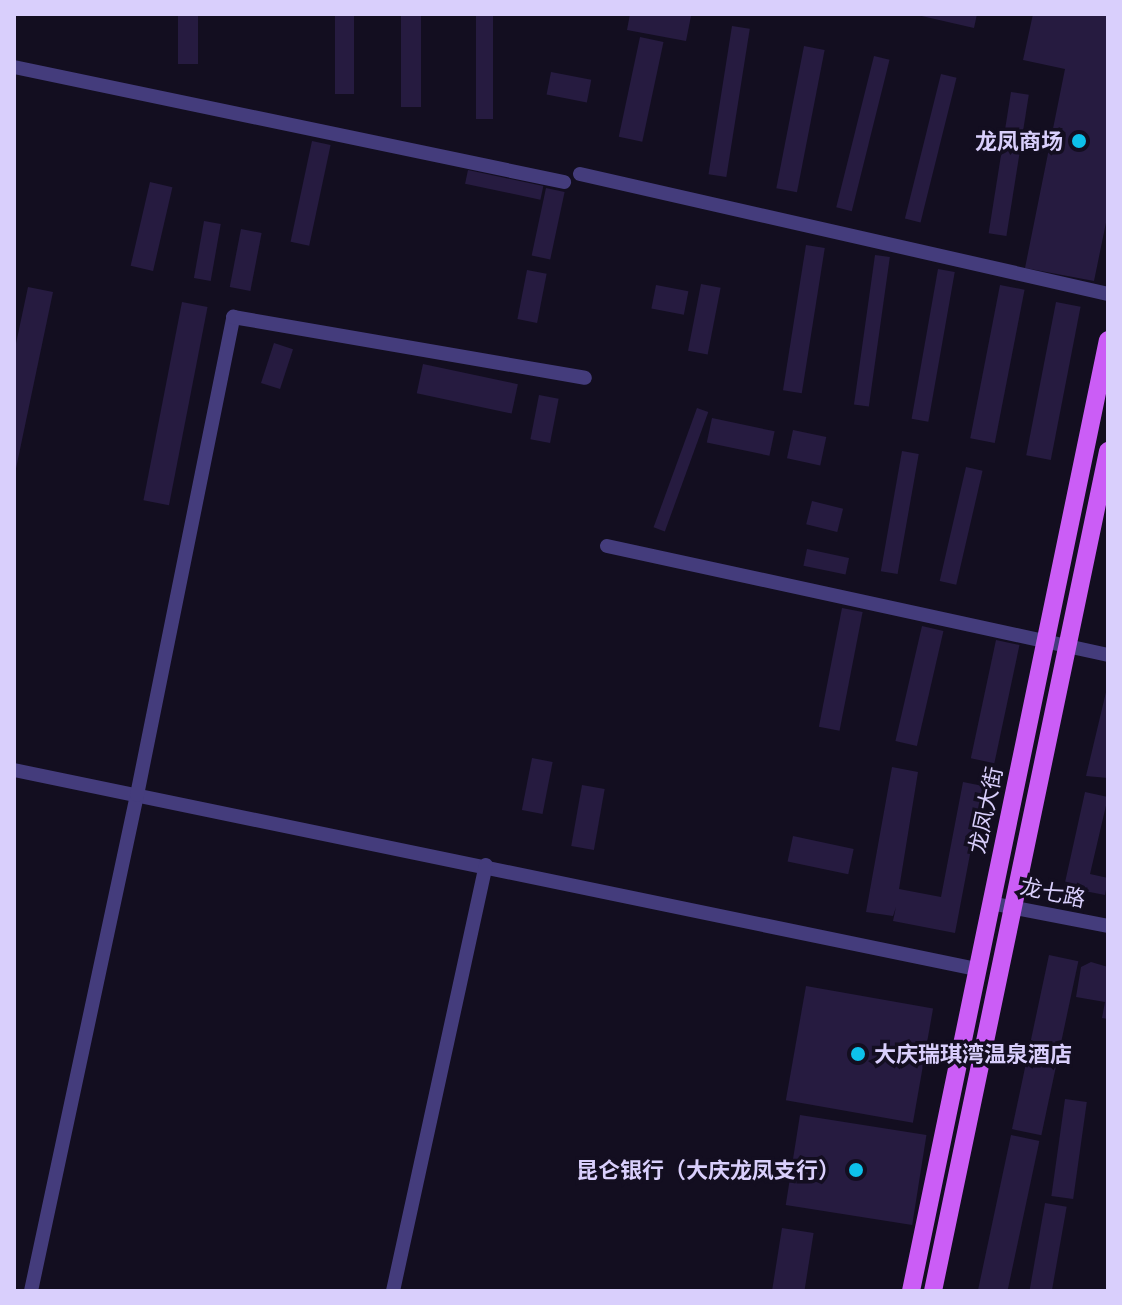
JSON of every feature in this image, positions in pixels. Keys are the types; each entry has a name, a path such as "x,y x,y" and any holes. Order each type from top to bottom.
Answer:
{"main road":[{"name":"龙凤大街","path":"911,1291 1108,340"},
{"name":"龙凤大街","path":"933,1291 1108,451"}],"street":[{"path":"14,67 564,182"},
{"path":"580,174 1108,294"},
{"path":"31,1291 137,795 233,317 585,378"},
{"path":"607,546 1108,655"},
{"path":"14,770 486,865 976,969"},
{"path":"393,1291 486,865"},
{"name":"龙七路","path":"990,903 1108,926"}],"building":[{"path":"178,14 198,14 198,64 178,64"},
{"path":"335,14 354,14 354,94 335,94"},
{"path":"401,14 421,14 421,107 401,107"},
{"path":"476,14 493,14 493,119 476,119"},
{"path":"630,14 691,16 686,41 627,30"},
{"path":"913,14 977,14 974,28"},
{"name":"龙凤商场","path":"1033,14 1108,14 1108,213 1094,281 1025,268 1065,69 1023,60"},
{"path":"732,26 750,29 726,177 709,174"},
{"path":"640,37 663,42 642,142 619,137"},
{"path":"804,46 825,50 797,192 776,188"},
{"path":"874,56 890,60 852,211 836,207"},
{"path":"551,72 591,80 587,102 547,95"},
{"path":"941,74 957,78 920,222 905,219"},
{"path":"1011,92 1029,95 1006,236 989,233"},
{"path":"312,141 331,145 309,246 291,242"},
{"path":"468,170 543,186 540,200 465,184"},
{"path":"150,182 172,187 153,271 131,266"},
{"path":"546,188 565,192 550,259 532,255"},
{"path":"204,221 221,224 211,281 194,278"},
{"path":"241,229 262,233 250,291 230,287"},
{"path":"806,245 825,248 802,393 783,390"},
{"path":"875,255 890,257 869,407 854,405"},
{"path":"938,269 955,272 928,422 912,419"},
{"path":"527,270 547,274 537,323 517,319"},
{"path":"701,284 721,288 708,355 688,351"},
{"path":"656,285 688,291 684,315 651,309"},
{"path":"1000,285 1025,290 995,443 970,438"},
{"path":"28,287 53,292 15,473 14,353"},
{"path":"182,302 208,307 169,505 143,500"},
{"path":"1056,302 1081,307 1051,460 1026,455"},
{"path":"274,343 293,349 280,389 261,383"},
{"path":"423,364 518,384 512,414 417,393"},
{"path":"539,395 559,399 550,443 530,439"},
{"path":"697,408 708,412 665,531 654,527"},
{"path":"712,418 775,431 769,456 707,442"},
{"path":"793,430 826,437 820,465 787,458"},
{"path":"902,451 919,454 898,574 881,571"},
{"path":"966,467 983,471 956,585 940,581"},
{"path":"812,501 843,509 837,532 806,524"},
{"path":"807,549 849,558 846,575 803,566"},
{"path":"842,608 863,612 840,731 819,727"},
{"path":"922,626 943,631 917,746 895,741"},
{"path":"996,640 1019,645 994,763 971,758"},
{"path":"1107,688 1108,778 1086,776"},
{"path":"532,758 553,762 543,814 522,810"},
{"path":"892,767 918,772 899,889 941,897 963,782 983,786 955,933 893,921 896,907 893,916 866,912"},
{"path":"582,785 605,789 594,850 571,846"},
{"path":"1085,792 1108,797 1090,874 1108,878 1105,895 1064,887"},
{"path":"793,836 854,849 848,874 788,861"},
{"path":"1049,955 1078,961 1041,1135 1012,1129"},
{"path":"1091,962 1108,967 1108,1019 1102,1018 1105,1002 1076,997 1081,967"},
{"name":"大庆瑞琪湾温泉酒店","path":"806,986 933,1008 913,1123 786,1100"},
{"path":"1065,1099 1087,1102 1073,1199 1051,1196"},
{"name":"昆仑银行（大庆龙凤支行）","path":"800,1115 926,1135 912,1225 786,1205"},
{"path":"1011,1135 1039,1141 1007,1291 978,1291"},
{"path":"1045,1203 1067,1207 1052,1291 1030,1291"},
{"path":"782,1228 814,1233 804,1291 772,1291"}],"place":[{"name":"龙凤商场","path":"1079,141"},
{"name":"大庆瑞琪湾温泉酒店","path":"858,1054"},
{"name":"昆仑银行（大庆龙凤支行）","path":"856,1170"}]}
